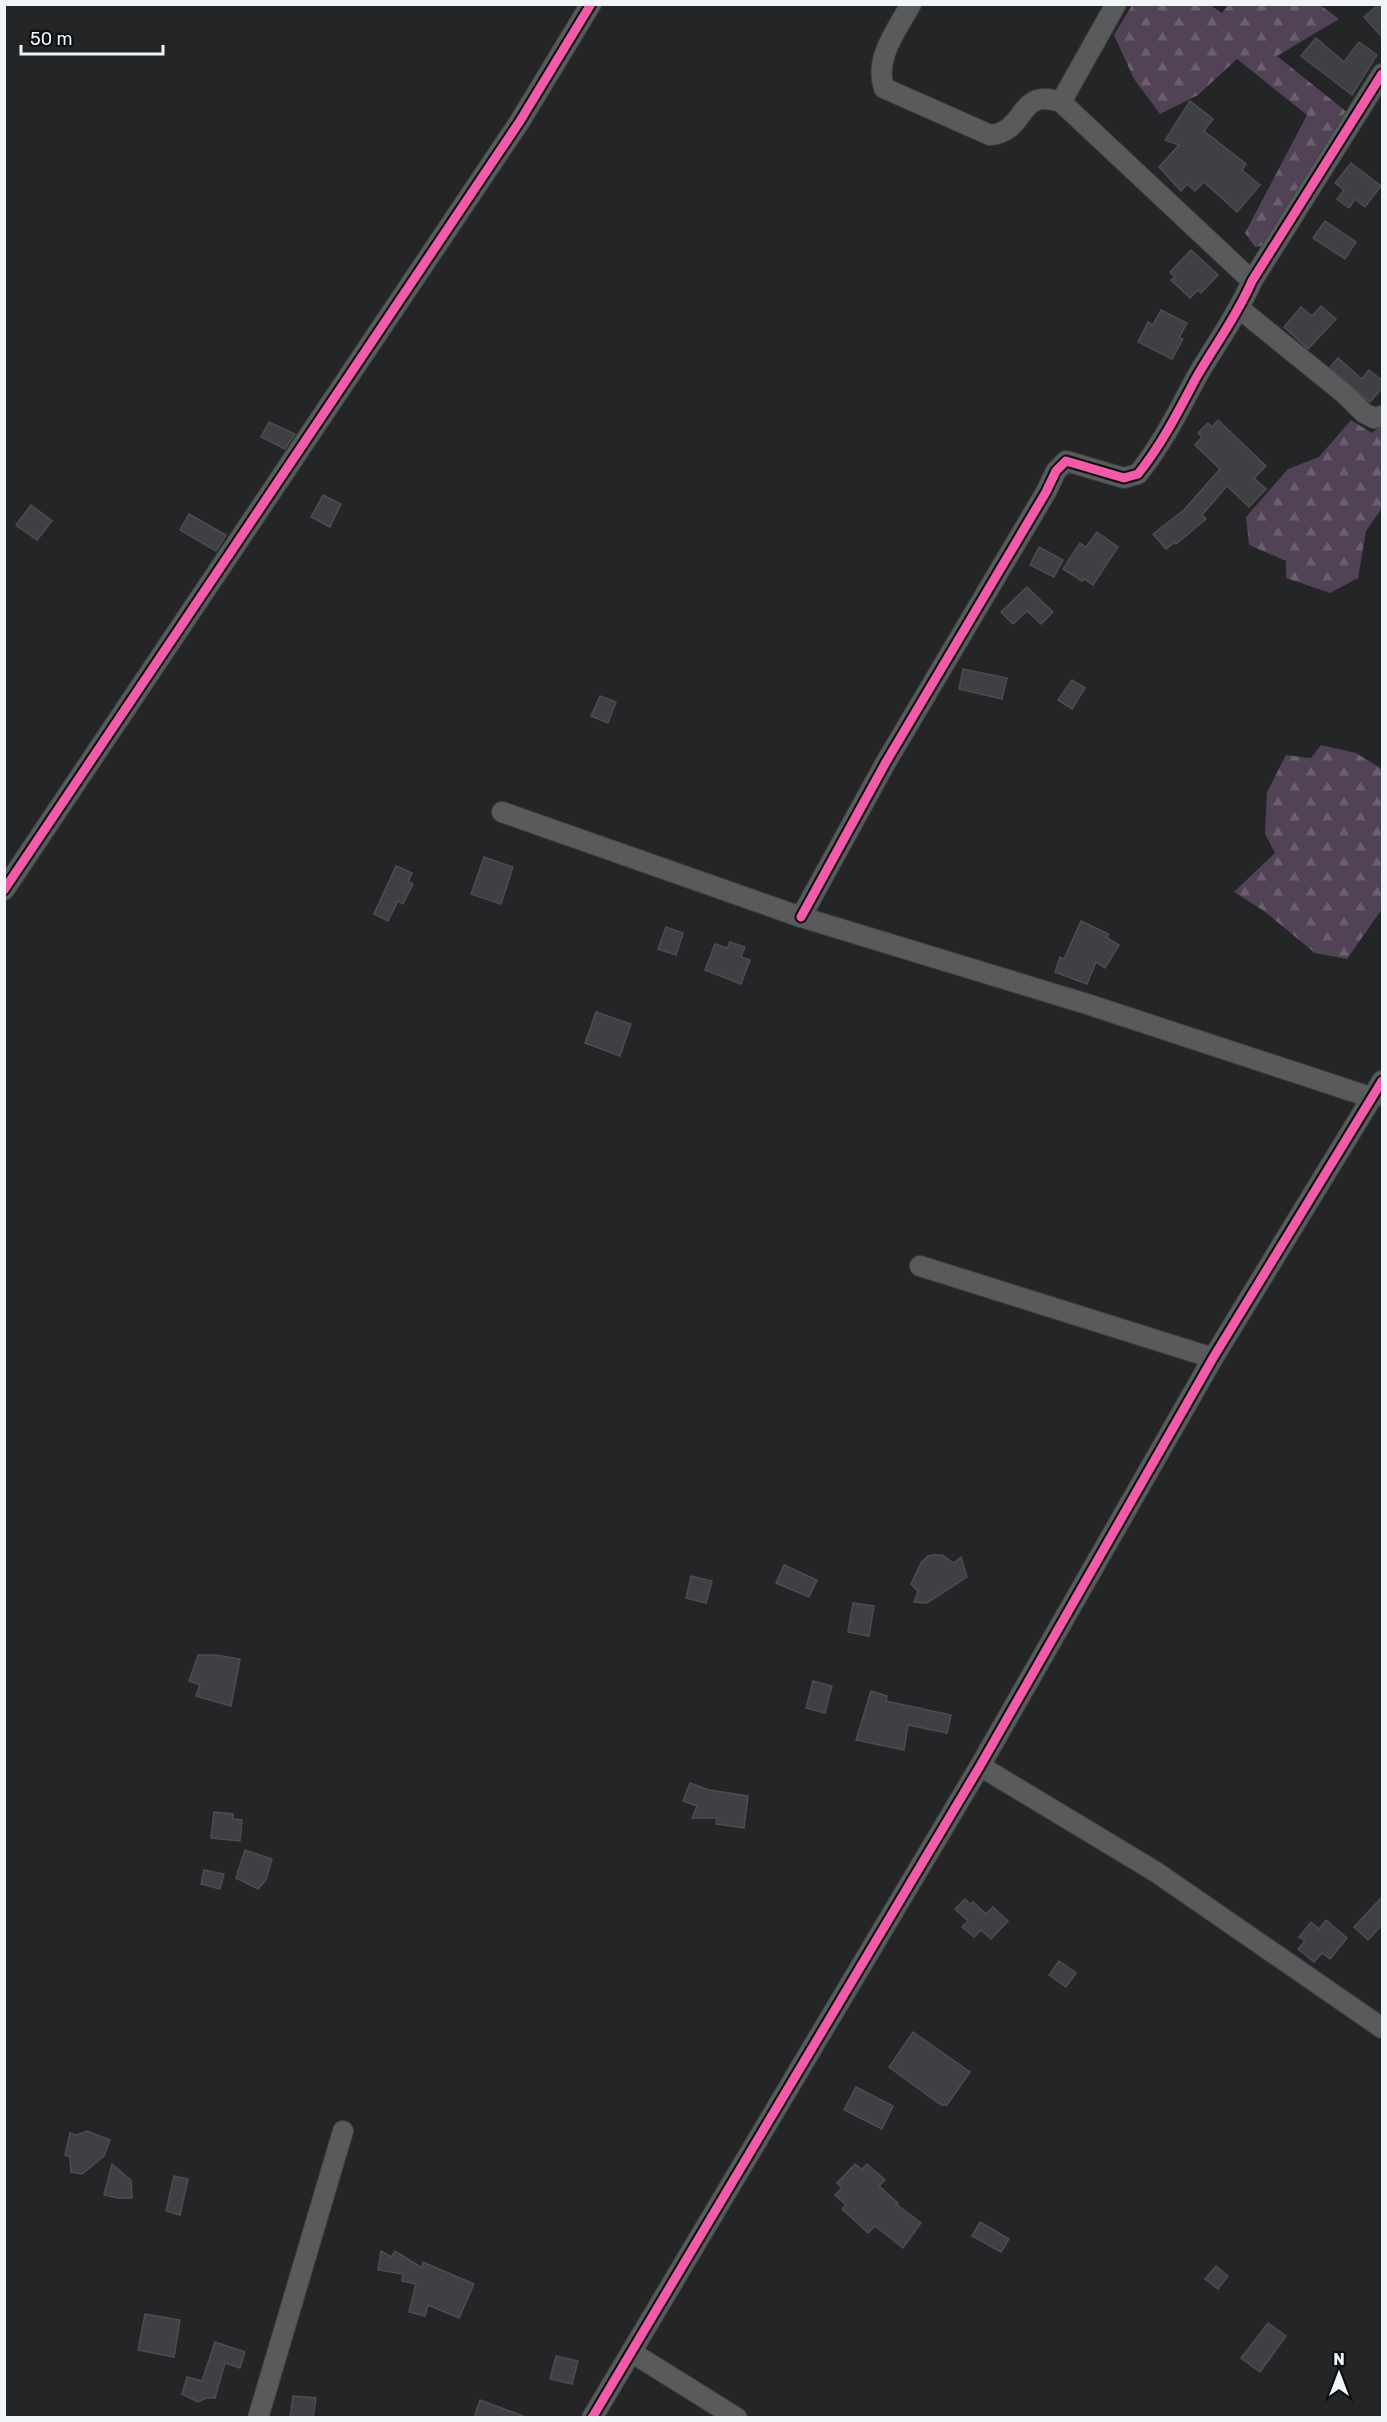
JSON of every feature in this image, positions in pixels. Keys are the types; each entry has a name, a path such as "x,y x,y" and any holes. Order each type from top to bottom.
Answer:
{"street":[{"path":"4,890 520,121 591,4"},
{"path":"911,4 886,49 880,76 884,88 990,135 1008,131 1033,101 1041,97 1061,102 1252,281"},
{"path":"1061,102 1116,4"},
{"path":"801,917 886,762 1046,492 1056,471 1066,461 1124,478 1138,474 1170,429 1197,377 1240,309 1252,281 1383,74"},
{"path":"1240,309 1364,413 1374,418 1383,416"},
{"path":"502,812 801,917 1378,1089 1213,1358 980,1766 592,2418"},
{"path":"920,1266 1213,1358"},
{"path":"980,1766 1156,1872 1383,2028"},
{"path":"258,2418 343,2131"},
{"path":"631,2352 737,2418"}],"green space":[{"path":"1132,5 1210,5 1222,13 1228,5 1320,5 1339,19 1277,56 1353,117 1279,244 1255,247 1245,233 1307,115 1237,59 1198,95 1160,114 1134,79 1114,35"},
{"path":"1351,420 1372,433 1382,424 1382,508 1366,531 1358,578 1330,593 1286,578 1286,561 1249,545 1246,517 1288,469 1319,457"},
{"path":"1321,745 1356,753 1382,769 1382,909 1347,959 1315,953 1264,911 1234,892 1275,853 1265,834 1267,792 1286,755 1311,758"}],"building":[{"path":"1379,4 1383,4 1383,38 1364,17"},
{"path":"1316,38 1344,62 1359,42 1377,55 1352,95 1301,56"},
{"path":"1190,101 1213,119 1204,131 1246,164 1242,170 1260,185 1237,212 1204,182 1195,191 1187,184 1181,191 1159,167 1179,145 1165,140"},
{"path":"1351,163 1381,186 1365,207 1355,199 1349,208 1337,199 1344,190 1335,183"},
{"path":"1325,221 1356,242 1345,259 1313,238"},
{"path":"1191,250 1218,275 1201,293 1198,290 1190,298 1171,280 1175,277 1170,272"},
{"path":"1321,306 1336,319 1308,349 1284,327 1301,307 1312,316"},
{"path":"1161,310 1187,323 1179,338 1183,339 1172,359 1138,342 1148,322 1153,325"},
{"path":"1338,358 1362,379 1369,370 1383,381 1383,387 1370,402 1330,367"},
{"path":"1218,420 1266,466 1254,478 1266,489 1249,507 1227,486 1202,515 1206,519 1176,544 1175,542 1166,549 1153,534 1184,510 1220,469 1195,445 1202,437 1198,433 1208,423 1212,427"},
{"path":"269,422 295,434 285,449 261,437"},
{"path":"323,495 341,504 330,527 311,517"},
{"path":"31,505 52,521 37,540 16,525"},
{"path":"189,514 226,535 216,551 180,530"},
{"path":"1097,532 1118,547 1093,585 1063,569 1080,543 1086,547"},
{"path":"1039,547 1063,560 1054,577 1030,565"},
{"path":"1027,587 1053,612 1041,624 1027,611 1013,624 1001,612"},
{"path":"963,669 1007,678 1002,699 959,689"},
{"path":"1072,680 1085,688 1072,709 1058,700"},
{"path":"600,696 616,702 608,723 591,716"},
{"path":"484,857 513,867 501,904 471,894"},
{"path":"396,866 412,873 408,882 413,884 403,904 398,901 388,921 374,914"},
{"path":"1081,921 1109,934 1107,938 1119,945 1105,968 1096,962 1087,984 1055,972 1060,957 1064,959"},
{"path":"666,927 683,933 676,955 658,949"},
{"path":"730,942 745,947 741,957 750,960 741,984 705,970 715,944 727,948"},
{"path":"596,1012 631,1024 620,1056 585,1043"},
{"path":"942,1555 954,1563 961,1557 967,1577 927,1603 914,1602 918,1591 911,1584 921,1563 928,1556"},
{"path":"784,1565 817,1580 809,1597 776,1583"},
{"path":"691,1576 712,1581 706,1603 686,1598"},
{"path":"853,1603 874,1606 869,1636 848,1632"},
{"path":"198,1655 240,1659 231,1706 196,1696 200,1685 189,1681"},
{"path":"813,1681 832,1686 825,1713 806,1708"},
{"path":"871,1691 887,1696 886,1701 951,1715 947,1733 908,1725 904,1750 856,1740"},
{"path":"690,1783 709,1790 748,1796 744,1828 716,1824 717,1818 692,1818 697,1806 683,1801"},
{"path":"214,1812 233,1814 233,1819 242,1820 240,1841 211,1838"},
{"path":"245,1850 272,1859 266,1880 258,1889 236,1878"},
{"path":"204,1870 224,1874 220,1889 201,1884"},
{"path":"1383,1896 1383,1924 1368,1940 1354,1927"},
{"path":"965,1899 970,1904 973,1902 986,1914 993,1907 1008,1921 991,1939 981,1930 974,1937 962,1927 968,1921 955,1909"},
{"path":"1326,1920 1347,1938 1330,1959 1322,1953 1314,1962 1298,1949 1305,1941 1299,1937 1311,1922 1319,1929"},
{"path":"1059,1961 1076,1973 1066,1987 1049,1975"},
{"path":"913,2032 970,2072 947,2105 941,2105 889,2067"},
{"path":"856,2087 893,2106 882,2129 844,2110"},
{"path":"87,2131 110,2140 104,2156 82,2174 71,2172 70,2157 65,2155 70,2133 77,2135"},
{"path":"112,2164 131,2180 132,2198 104,2195"},
{"path":"855,2164 862,2169 867,2164 885,2180 879,2186 898,2203 896,2204 921,2223 903,2248 875,2226 868,2233 842,2209 846,2205 835,2195 842,2188 837,2183"},
{"path":"174,2176 188,2179 180,2215 166,2211"},
{"path":"980,2222 1009,2239 1001,2252 972,2236"},
{"path":"381,2251 391,2257 395,2251 422,2268 423,2262 474,2284 459,2318 428,2305 425,2316 409,2312 416,2284 402,2281 403,2274 378,2270"},
{"path":"1216,2266 1228,2276 1218,2289 1205,2279"},
{"path":"145,2314 180,2320 174,2357 138,2350"},
{"path":"1268,2323 1286,2336 1260,2372 1241,2358"},
{"path":"215,2342 245,2352 240,2368 225,2363 215,2398 206,2398 198,2402 182,2394 187,2377 202,2381"},
{"path":"556,2356 578,2361 572,2384 550,2379"},
{"path":"293,2396 316,2398 313,2418 290,2418"},
{"path":"480,2400 523,2416 523,2418 474,2418"}],"cycle path":[{"path":"4,890 520,121 591,4"},
{"path":"801,917 886,762 1046,492 1056,471 1066,461 1124,478 1138,474 1169,428 1196,378 1240,306 1252,281 1382,74"},
{"path":"592,2418 980,1766 1213,1358 1382,1081"}]}
